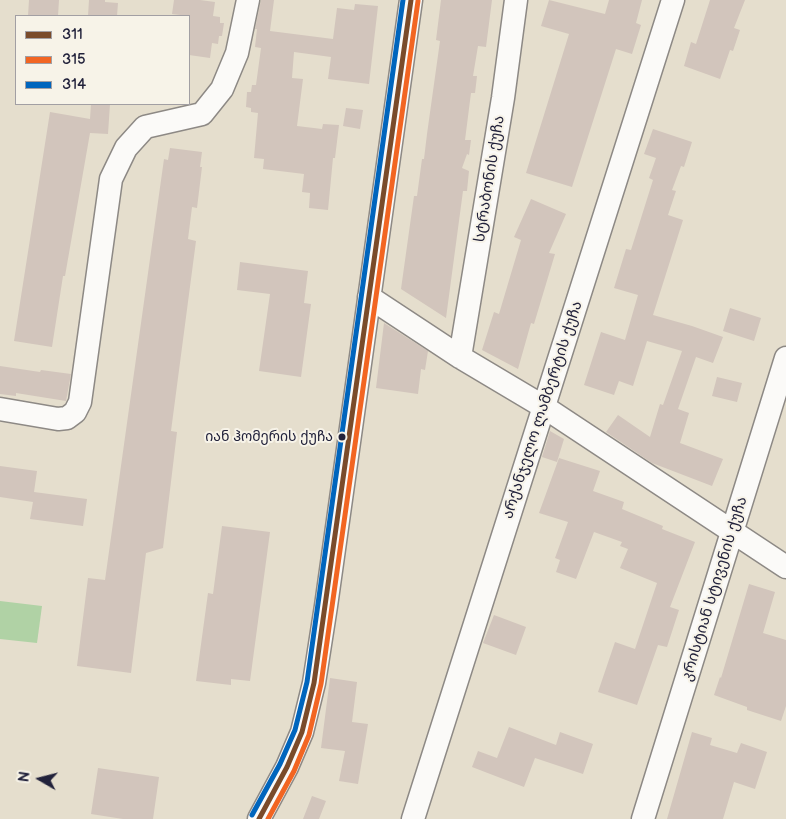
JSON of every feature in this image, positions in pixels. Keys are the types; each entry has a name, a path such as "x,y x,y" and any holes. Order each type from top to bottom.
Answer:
{"street":[{"path":"0,409 58,418 67,418 75,412 80,402 111,179 126,148 145,127 202,114 222,89 237,53 248,0"},
{"path":"259,819 287,767 302,732 314,683 411,0"},
{"name":"სტრაბონის ქუჩა","path":"460,357 503,98 516,0"},
{"name":"არქანჯელო ლამბერტის ქუჩა","path":"413,819 673,0"},
{"path":"369,298 460,357 544,407 786,567"},
{"name":"კრისტიან სტივენის ქუჩა","path":"643,819 786,358"}],"green space":[{"path":"0,601 42,606 37,643 0,639"}],"building":[{"path":"29,0 59,0 58,15 28,15"},
{"path":"89,0 105,0 105,2 118,3 117,15 88,15"},
{"path":"174,0 215,2 213,16 220,17 220,23 224,23 222,36 219,36 218,44 212,43 210,58 190,55 190,15 172,14"},
{"path":"261,0 274,0 270,31 333,39 337,8 354,10 355,4 378,6 369,84 328,79 331,57 294,52 292,78 303,79 297,126 322,129 323,124 339,125 335,158 333,158 328,210 309,208 310,193 302,192 304,174 263,169 264,159 254,158 258,113 251,112 251,108 246,107 247,92 251,92 252,85 256,85 261,48 255,47 257,29 255,29"},
{"path":"441,0 492,0 486,47 478,46 473,76 477,76 475,93 471,93 465,140 471,140 469,155 467,154 462,168 469,171 467,191 463,191 446,318 401,289 414,196 417,196 422,159 424,159 440,41 436,40"},
{"path":"549,0 605,14 609,0 642,0 636,23 641,25 632,54 616,49 572,187 526,173 569,34 541,26"},
{"path":"710,0 745,0 734,28 740,30 733,51 730,50 720,79 684,66 691,42 696,44"},
{"path":"91,105 110,105 108,134 90,133 65,276 63,276 52,347 14,341 50,112 90,119"},
{"path":"346,108 363,110 360,129 343,126"},
{"path":"653,129 692,142 684,167 681,166 672,190 676,191 668,215 683,220 653,315 723,337 713,363 696,357 678,409 689,413 680,443 723,459 712,486 652,463 606,432 618,415 650,437 660,404 663,405 682,351 647,341 633,386 619,381 614,395 584,385 601,332 625,340 638,295 614,288 626,249 631,250 653,180 649,178 656,158 644,154"},
{"path":"170,148 202,152 200,167 202,167 197,208 192,207 188,239 196,241 171,431 177,432 163,548 146,553 131,673 77,666 88,578 105,580 164,159 168,160"},
{"path":"531,199 566,214 549,253 555,254 534,324 531,323 518,369 482,350 494,312 499,314 521,240 514,237"},
{"path":"240,262 308,271 304,303 311,304 301,377 259,371 270,294 237,290"},
{"path":"730,308 761,318 754,341 723,331"},
{"path":"384,323 428,351 425,370 421,369 418,394 376,388"},
{"path":"0,366 71,374 66,401 16,393 16,396 0,394"},
{"path":"717,377 742,383 737,402 712,396"},
{"path":"550,431 564,439 557,462 542,457"},
{"path":"559,458 600,471 593,491 624,502 622,509 663,526 662,529 695,542 670,607 679,610 667,647 658,645 637,705 598,692 615,642 635,649 657,583 620,568 628,549 620,546 622,542 594,532 576,579 556,572 560,560 555,558 568,522 539,513"},
{"path":"0,466 37,471 34,492 87,499 83,526 30,519 33,502 0,497"},
{"path":"222,526 270,532 250,681 231,679 231,685 196,681 208,593 213,594"},
{"path":"749,584 775,592 763,633 786,640 786,706 781,721 747,710 747,707 714,695 721,678"},
{"path":"494,615 526,627 516,655 483,643"},
{"path":"330,678 357,682 352,722 368,724 358,784 339,781 345,751 321,748"},
{"path":"509,727 556,745 560,732 593,744 583,774 535,758 524,787 472,767 478,751 497,758"},
{"path":"692,732 712,738 710,745 737,753 741,743 767,752 755,789 734,782 723,819 667,819"},
{"path":"98,768 159,777 153,819 123,819 91,814"},
{"path":"312,796 326,801 319,819 303,819"}],"transit line":[{"name":"314","path":"252,815 280,764 295,730 307,682 403,0"},
{"name":"311","path":"259,819 287,767 302,732 314,683 411,0"},
{"name":"315","path":"268,819 294,771 309,735 321,684 418,1"}],"place":[{"name":"იან ჰომერის ქუჩა","path":"342,437"}]}
